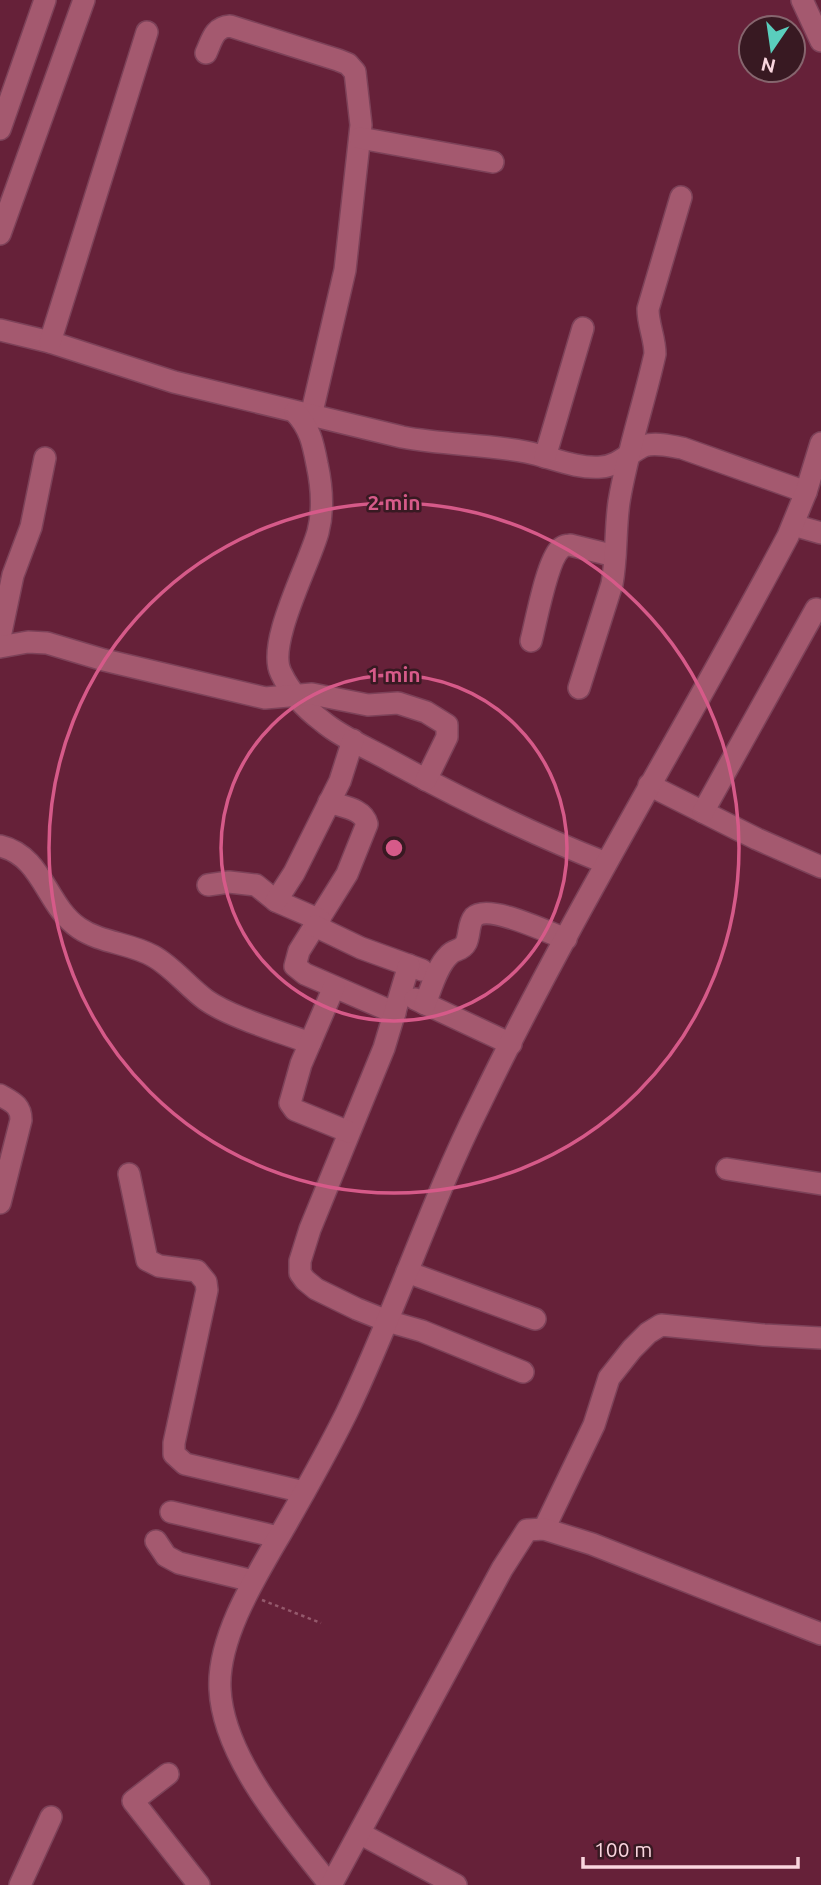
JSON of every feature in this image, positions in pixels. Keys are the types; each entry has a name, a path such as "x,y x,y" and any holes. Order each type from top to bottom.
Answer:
{"street":[{"path":"0,130 45,0"},
{"path":"0,234 84,0"},
{"path":"802,0 821,41"},
{"path":"205,53 215,33 221,27 230,26 348,64 355,72 358,82 360,138 345,270 303,414 310,431 323,494 318,534 291,604 278,649 281,673 296,695 322,721 353,740 512,823 606,863"},
{"path":"50,342 147,32"},
{"path":"360,138 493,162"},
{"path":"579,688 608,600 615,568 615,539 627,457 655,354 655,342 648,319 650,295 681,197"},
{"path":"545,457 583,328"},
{"path":"0,330 50,342 156,377 427,442 475,445 601,467 616,464 646,445 682,447 806,492"},
{"path":"821,443 793,525 606,863 479,1105 445,1178 355,1396 250,1588 229,1640 220,1674 220,1687 226,1721 239,1753 272,1812 331,1885 514,1547 527,1530 544,1529 592,1544 821,1633"},
{"path":"0,637 13,575 31,527 45,458"},
{"path":"793,525 821,533"},
{"path":"531,641 551,564 557,551 570,545 615,556"},
{"path":"703,812 816,609"},
{"path":"0,647 28,642 47,643 104,660 151,669 245,694 275,698 312,694 368,705 398,703 426,712 447,725 447,737 426,780"},
{"path":"276,901 294,873 343,774 353,740"},
{"path":"649,785 792,856 821,867"},
{"path":"329,802 361,813 367,824 347,874 295,958 295,966 305,974 395,1013"},
{"path":"0,846 16,851 26,859 68,919 78,927 94,936 150,954 218,1007 310,1043"},
{"path":"208,885 256,885 276,901 349,943 437,976"},
{"path":"425,1004 449,955 461,950 466,943 471,922 482,913 499,914 566,939"},
{"path":"409,965 384,1048 303,1247 300,1273 316,1289 387,1321 422,1331 523,1372"},
{"path":"334,987 296,1078 290,1103 295,1110 349,1132"},
{"path":"401,993 511,1044"},
{"path":"0,1095 17,1105 21,1110 21,1120 0,1203"},
{"path":"727,1169 821,1184"},
{"path":"129,1174 147,1260 159,1266 197,1271 206,1282 207,1290 174,1443 174,1454 185,1464 304,1492"},
{"path":"407,1272 535,1319"},
{"path":"544,1529 594,1426 609,1378 648,1333 661,1325 821,1339"},
{"path":"171,1512 278,1537"},
{"path":"156,1541 166,1556 179,1563 250,1588"},
{"path":"168,1774 133,1801 199,1885"},
{"path":"20,1885 51,1817"},
{"path":"361,1834 456,1885"}],"path":[{"path":"250,1588 321,1623"}]}
